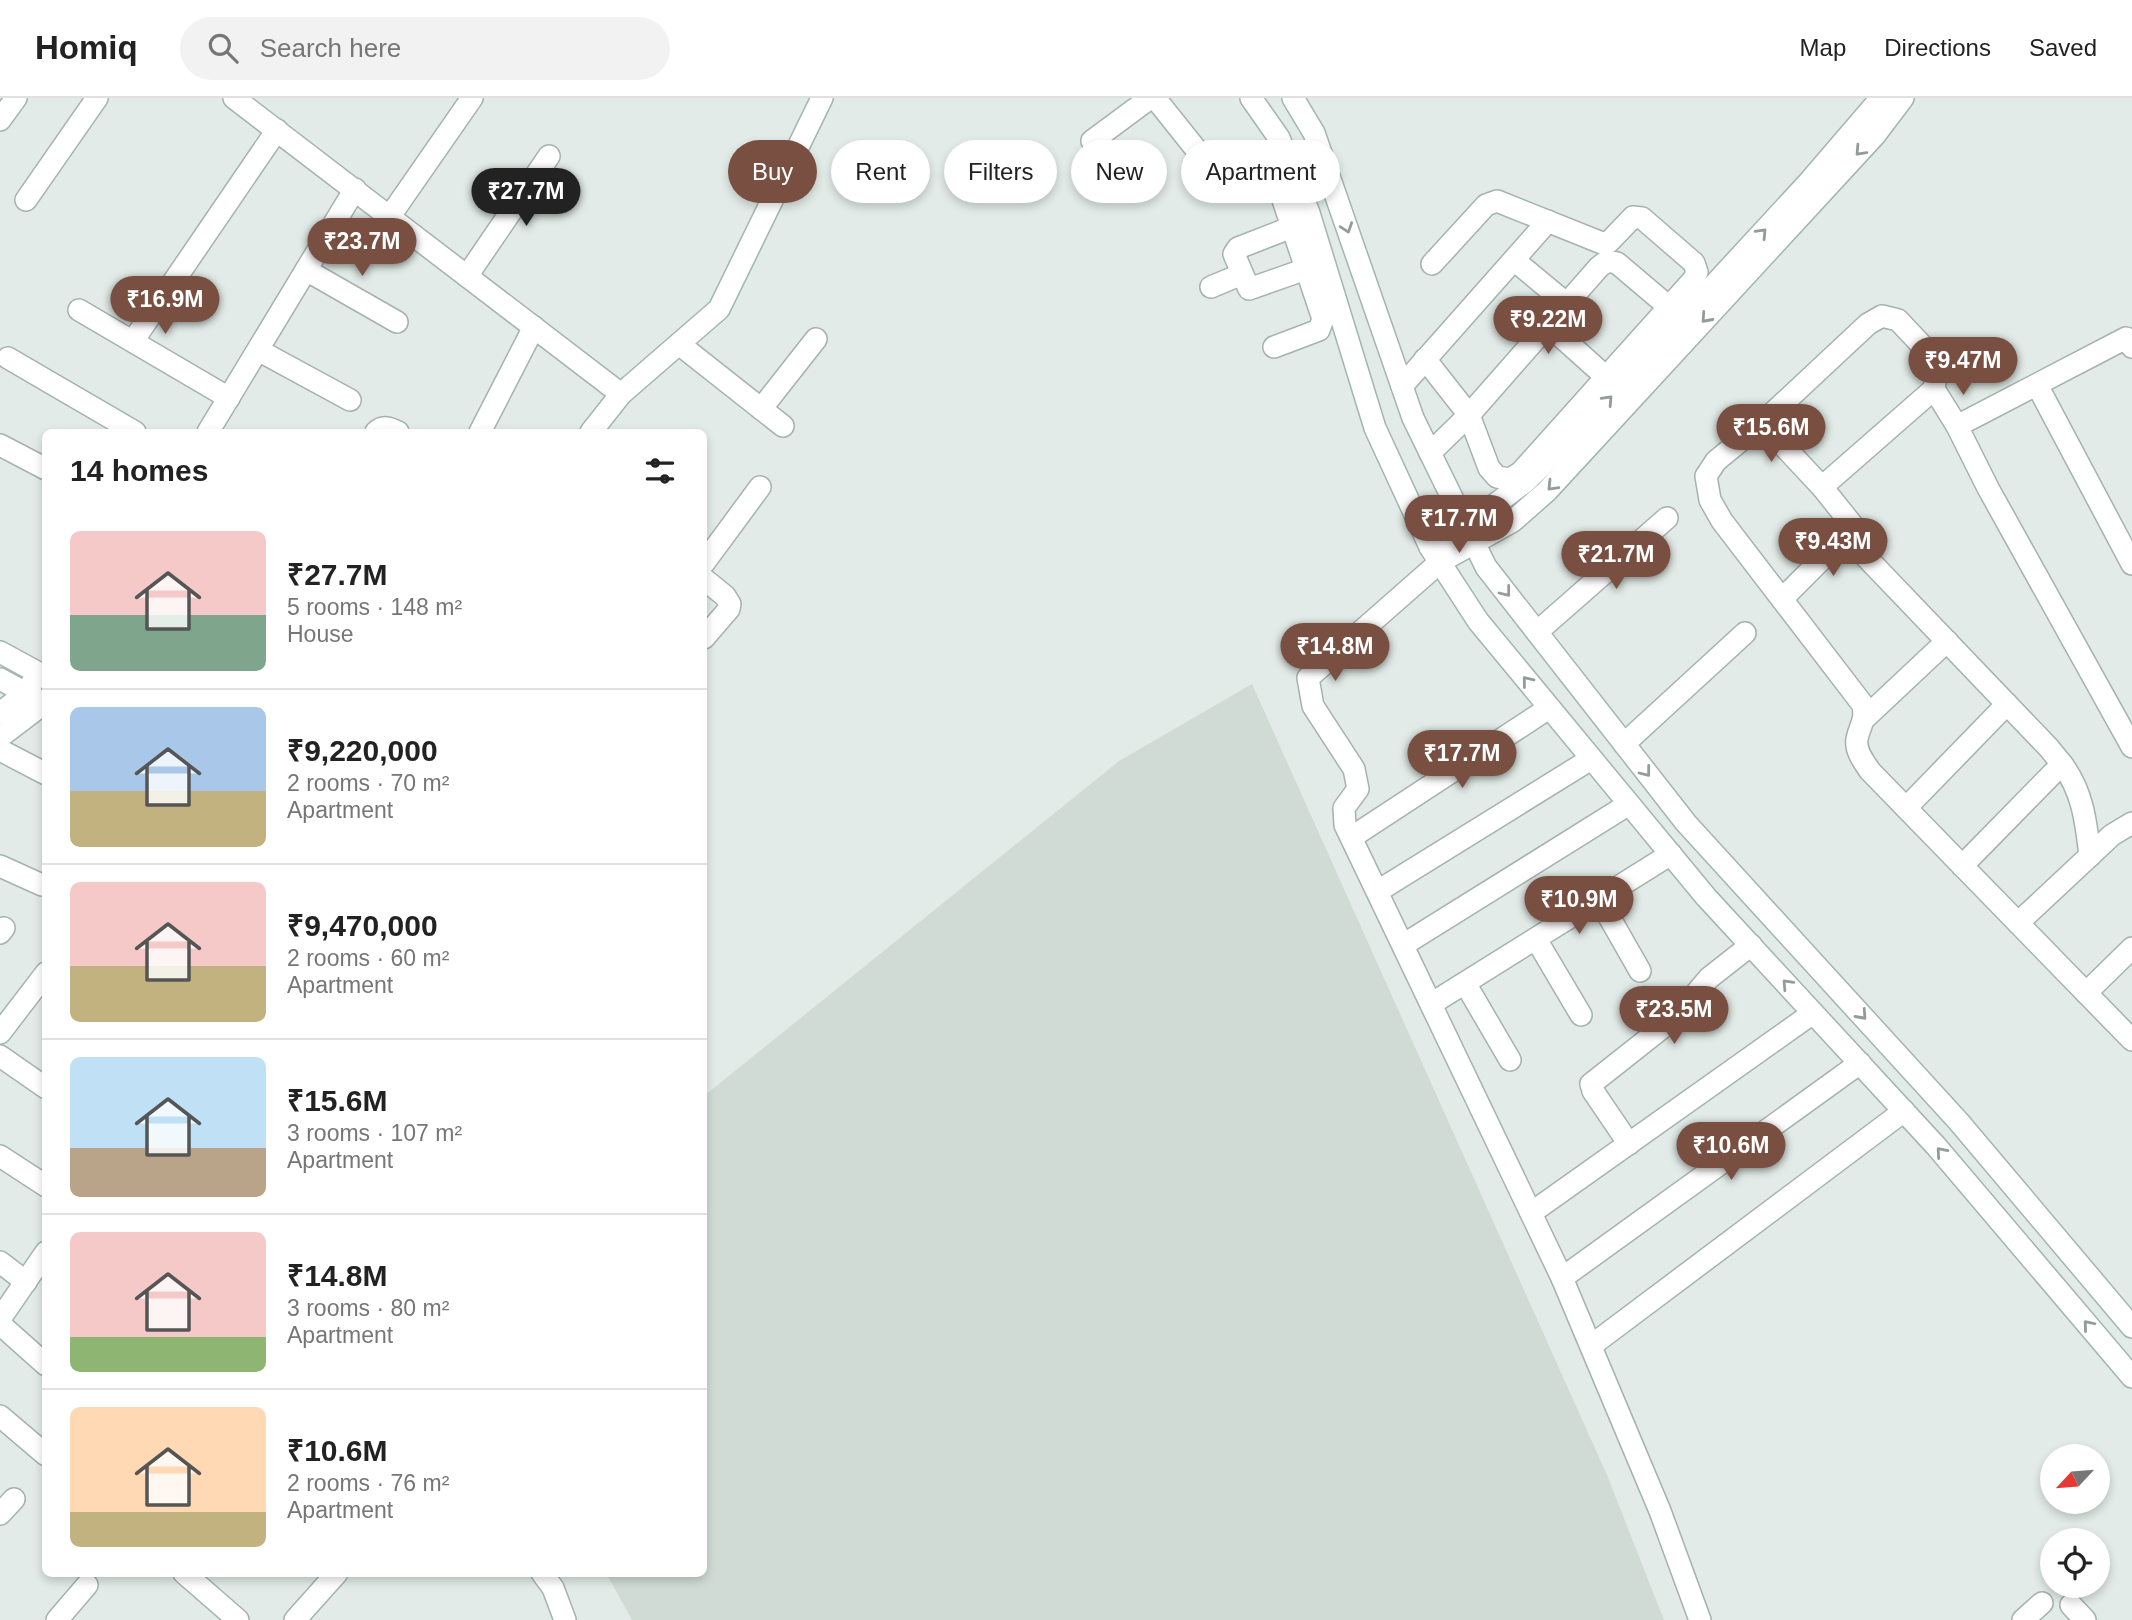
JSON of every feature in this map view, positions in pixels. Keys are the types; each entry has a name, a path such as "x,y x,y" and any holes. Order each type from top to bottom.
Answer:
{"street":[{"path":"0,120 16,98"},
{"path":"26,200 97,98"},
{"path":"234,98 621,394"},
{"path":"390,216 472,98"},
{"path":"593,429 621,394 719,309 822,98"},
{"path":"1093,140 1152,98 1188,140"},
{"path":"1251,98 1279,138 1309,213 1308,254 1323,319 1319,330 1274,348"},
{"path":"1293,98 1314,133 1413,418 1486,567 1686,823 1959,1122 2132,1327"},
{"path":"1700,1620 1660,1511 1592,1345 1345,824 1344,807 1358,789 1354,769 1313,706 1308,678 1435,555 1469,534 1594,415 1808,183 1881,98"},
{"path":"1469,534 1513,522 1548,491 1875,135 1903,98"},
{"path":"133,341 277,130"},
{"path":"467,276 549,156"},
{"path":"211,429 355,189"},
{"path":"1425,359 1469,415 1489,468 1497,477 1510,479 1521,472 1694,279 1697,272 1694,263 1642,218 1633,217 1608,242 1602,243 1497,201 1486,205 1432,264"},
{"path":"1284,203 1292,226 1308,254 1375,428 1435,555 1478,621 1671,854 1936,1146 2132,1377"},
{"path":"1402,386 1548,221"},
{"path":"1292,226 1235,250 1247,287 1252,290 1308,254"},
{"path":"1514,260 1567,304"},
{"path":"1430,453 1469,415 1607,261 1617,263 1669,307"},
{"path":"306,270 397,322"},
{"path":"1211,287 1242,274"},
{"path":"79,310 229,398"},
{"path":"1822,487 1934,389 1937,369 1932,356 1898,320 1882,316 1868,324 1762,423 1716,461 1706,476 1710,500 1722,521 1864,705 1865,718 1857,740 1860,755 1870,771 2132,1040"},
{"path":"1548,325 1606,377"},
{"path":"482,429 534,327"},
{"path":"761,409 816,339"},
{"path":"1957,426 2130,340"},
{"path":"679,344 783,426"},
{"path":"258,350 350,400"},
{"path":"8,358 130,429"},
{"path":"2037,385 2132,564"},
{"path":"1934,389 1957,426 1988,488 2132,747"},
{"path":"1762,423 1822,487 1854,527 1858,543 1867,558 2007,704 2074,780 2084,810 2090,856"},
{"path":"0,445 42,467"},
{"path":"707,559 760,487"},
{"path":"1537,632 1667,518"},
{"path":"1782,599 1854,527"},
{"path":"707,581 725,596 730,604 729,609 707,635"},
{"path":"1624,744 1745,633"},
{"path":"1865,718 1947,641"},
{"path":"0,652 42,675 26,693 0,713"},
{"path":"0,678 42,702"},
{"path":"1906,808 2007,704"},
{"path":"0,737 42,706"},
{"path":"1352,837 1549,708"},
{"path":"0,750 42,772"},
{"path":"1378,891 1591,759"},
{"path":"1962,866 2062,765"},
{"path":"1403,945 1629,804"},
{"path":"2018,923 2112,835 2132,823"},
{"path":"1432,1004 1671,854"},
{"path":"0,866 42,885"},
{"path":"1598,899 1640,971"},
{"path":"1536,939 1581,1015"},
{"path":"1629,1144 1591,1084 1671,1021 1709,978 1751,945"},
{"path":"2086,993 2132,948"},
{"path":"0,1033 42,978"},
{"path":"1465,983 1510,1060"},
{"path":"1531,1213 1813,1013"},
{"path":"0,1056 42,1085"},
{"path":"1562,1278 1860,1063"},
{"path":"1592,1345 1904,1111"},
{"path":"0,1156 42,1183"},
{"path":"0,1319 42,1258"},
{"path":"0,1262 26,1282"},
{"path":"0,1324 42,1361"},
{"path":"0,1416 42,1452"},
{"path":"189,1577 238,1620"},
{"path":"295,1620 333,1577"},
{"path":"545,1577 565,1620"},
{"path":"57,1620 87,1585"},
{"path":"2023,1620 2042,1603"}],"shaded area":[{"path":"1252,684 1607,1475 1664,1620 632,1620 608,1577 707,1577 707,1094 1119,761"}]}
